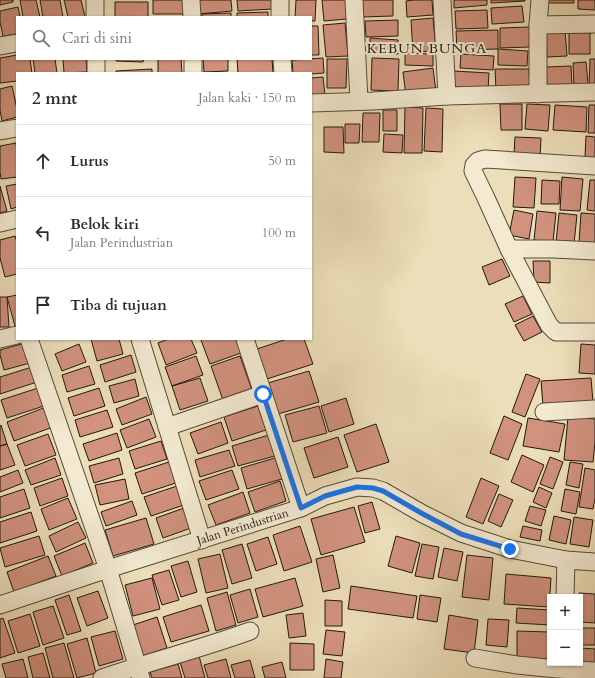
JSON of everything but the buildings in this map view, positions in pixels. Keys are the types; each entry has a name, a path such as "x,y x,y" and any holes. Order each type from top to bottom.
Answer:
{"street":[{"path":"95,0 95,16"},
{"path":"191,0 192,16"},
{"path":"280,0 280,16"},
{"path":"354,0 359,101"},
{"path":"442,0 447,96"},
{"path":"538,94 538,25 540,0"},
{"path":"538,25 595,24"},
{"path":"0,46 16,43"},
{"path":"96,60 96,72"},
{"path":"192,60 193,72"},
{"path":"282,60 283,72"},
{"path":"312,103 447,96 595,92"},
{"path":"0,131 16,128"},
{"path":"595,166 485,159 478,161 474,165 473,172 509,249 549,325 554,331 561,333 595,332"},
{"path":"0,223 16,219"},
{"path":"509,249 595,251"},
{"path":"0,339 16,335"},
{"path":"29,340 108,569 139,672"},
{"path":"140,340 202,540"},
{"path":"245,340 301,508"},
{"path":"167,427 263,394"},
{"path":"544,412 595,409"},
{"name":"Jalan Perindustrian","path":"1,600 202,540 301,508 325,496 357,487 373,488 383,491 461,534 510,549 566,560 595,562"},
{"path":"565,594 566,560"},
{"path":"102,678 139,672 250,631"},
{"path":"475,658 562,670 595,671"}],"district":[{"name":"KEBUN BUNGA","path":"427,48"}],"route":[{"path":"263,394 301,508 325,496 357,487 373,488 383,491 461,534 510,549"}]}
